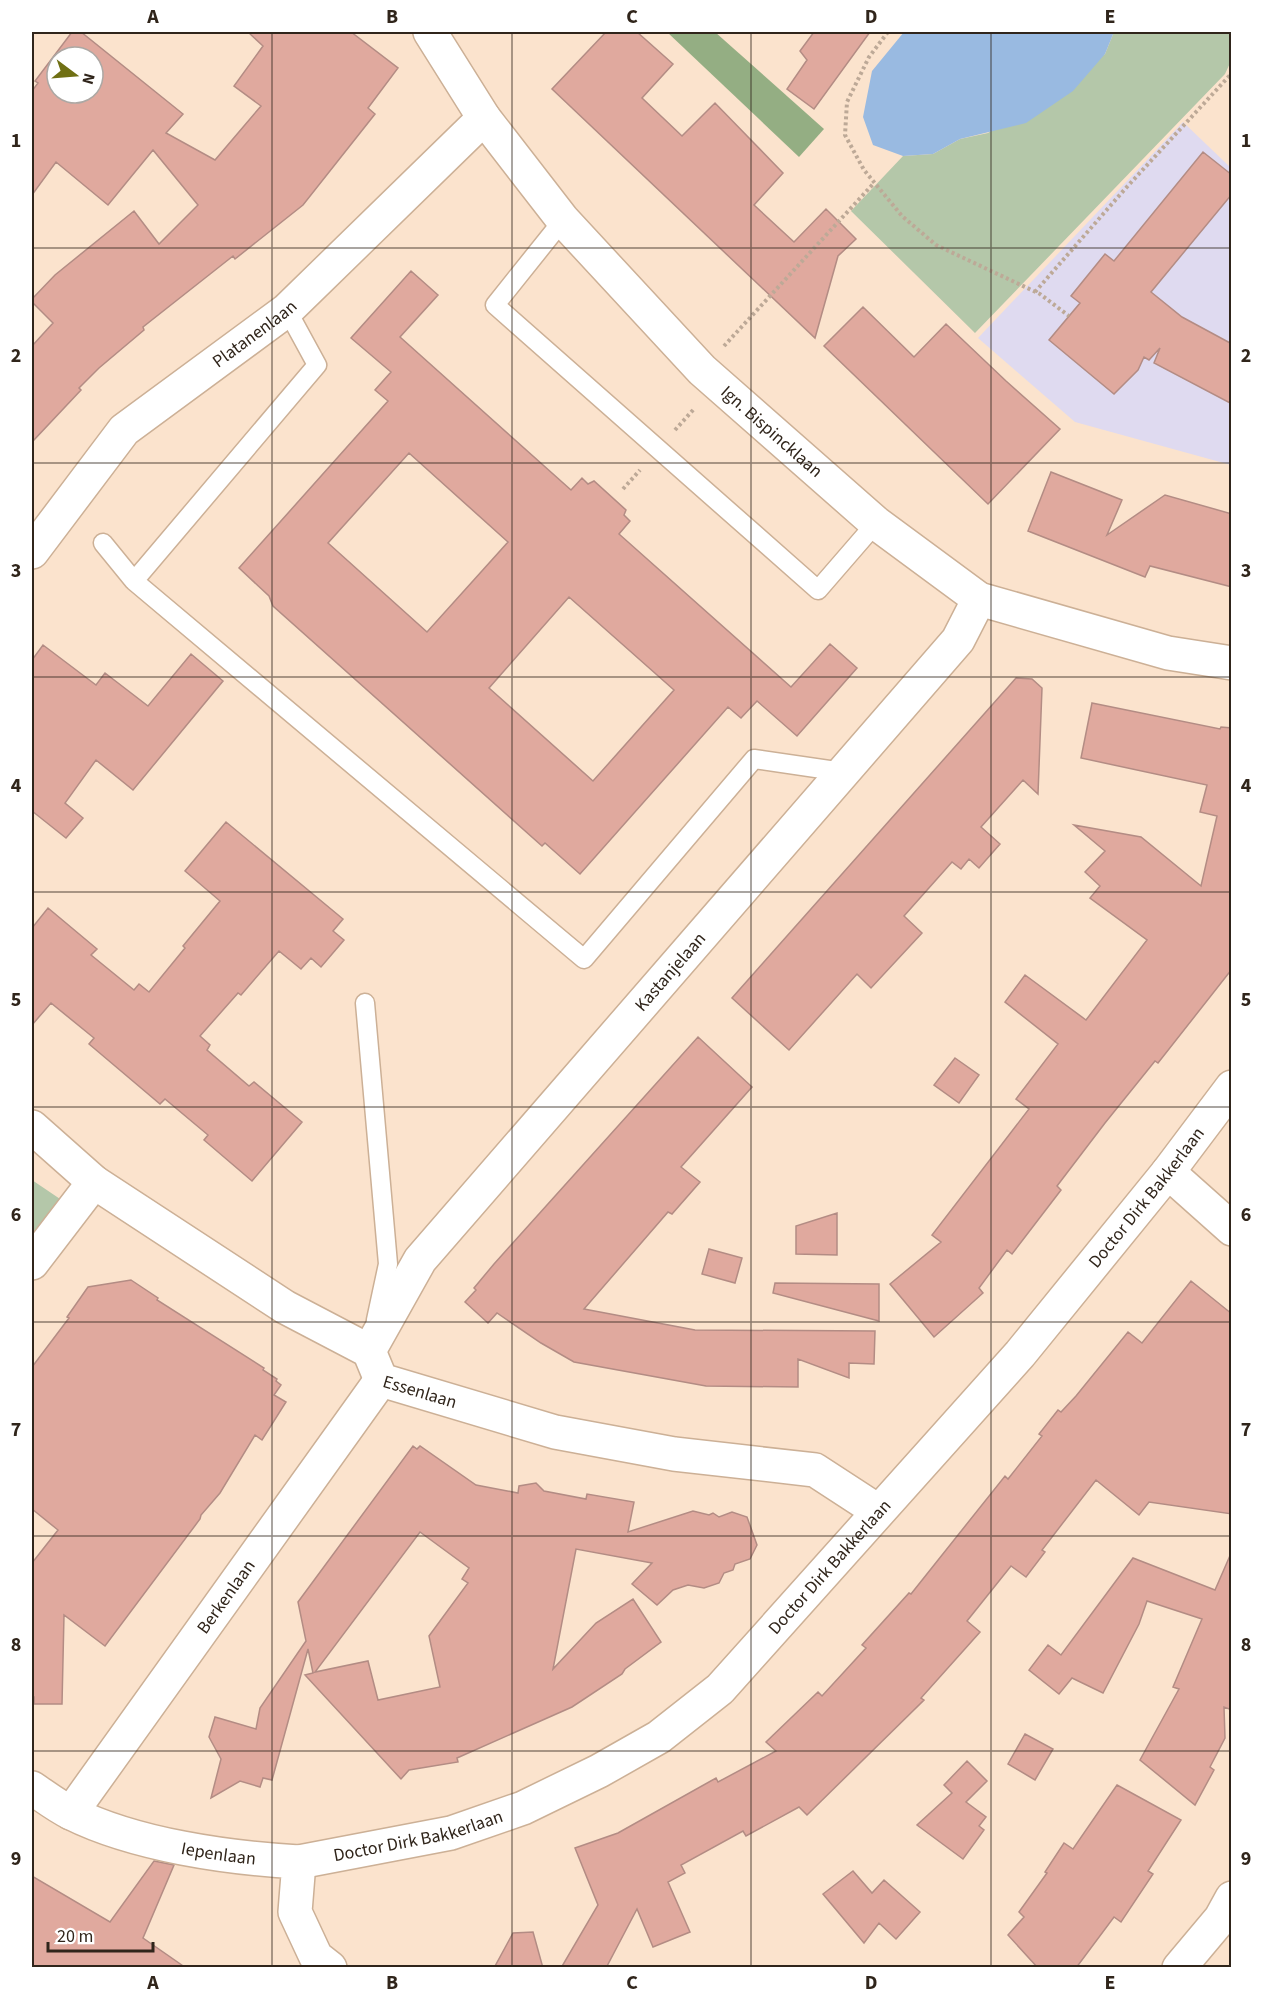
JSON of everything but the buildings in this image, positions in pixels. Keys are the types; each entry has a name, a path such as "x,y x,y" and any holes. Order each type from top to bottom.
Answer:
{"street":[{"name":"Ign. Bispincklaan","path":"430,32 484,118 563,220 702,370 876,523 979,599 1168,653 1232,663"},
{"name":"Platanenlaan","path":"32,552 124,430 287,310 484,118"},
{"name":"Kastanjelaan","path":"369,1351 420,1260 958,640 979,599"},
{"name":"Doctor Dirk Bakkerlaan","path":"299,1862 452,1833 523,1808 599,1772 659,1737 720,1689 1020,1354 1168,1172 1232,1087"},
{"name":"Essenlaan","path":"32,1128 94,1182 285,1307 369,1351 381,1380 555,1432 674,1454 815,1470 878,1511"},
{"path":"1168,1172 1232,1229"},
{"path":"32,1263 94,1182"},
{"name":"Berkenlaan","path":"71,1813 381,1380"},
{"name":"Iepenlaan","path":"32,1788 71,1813 141,1839 260,1860 299,1862"},
{"path":"299,1862 295,1912 316,1957 330,1968"},
{"path":"1179,1968 1228,1914"}],"lane":[{"path":"563,220 495,305 818,590 876,523"},
{"path":"134,581 317,365 287,310"},
{"path":"103,543 134,581 584,959 754,759 843,772"},
{"path":"364,1003 388,1264 369,1351"}],"path":[{"path":"888,32 869,57 847,102 844,135 864,170 902,216 936,245 1035,292 1069,316"},
{"path":"1035,292 1125,189 1232,73"},
{"path":"702,370 874,183"}],"shaded area":[{"path":"1183,122 1231,168 1231,465 1075,422 978,338"}],"green space":[{"path":"667,32 715,32 824,129 799,157"},
{"path":"1114,32 1231,32 1231,61 1225,74 975,333 851,211 903,156 933,154 960,139 988,133 1105,54"},
{"path":"32,1180 66,1203 32,1245"}],"water":[{"path":"904,32 1114,32 1105,54 1073,91 1026,123 960,139 933,154 903,156 873,145 863,117 872,71"}]}
